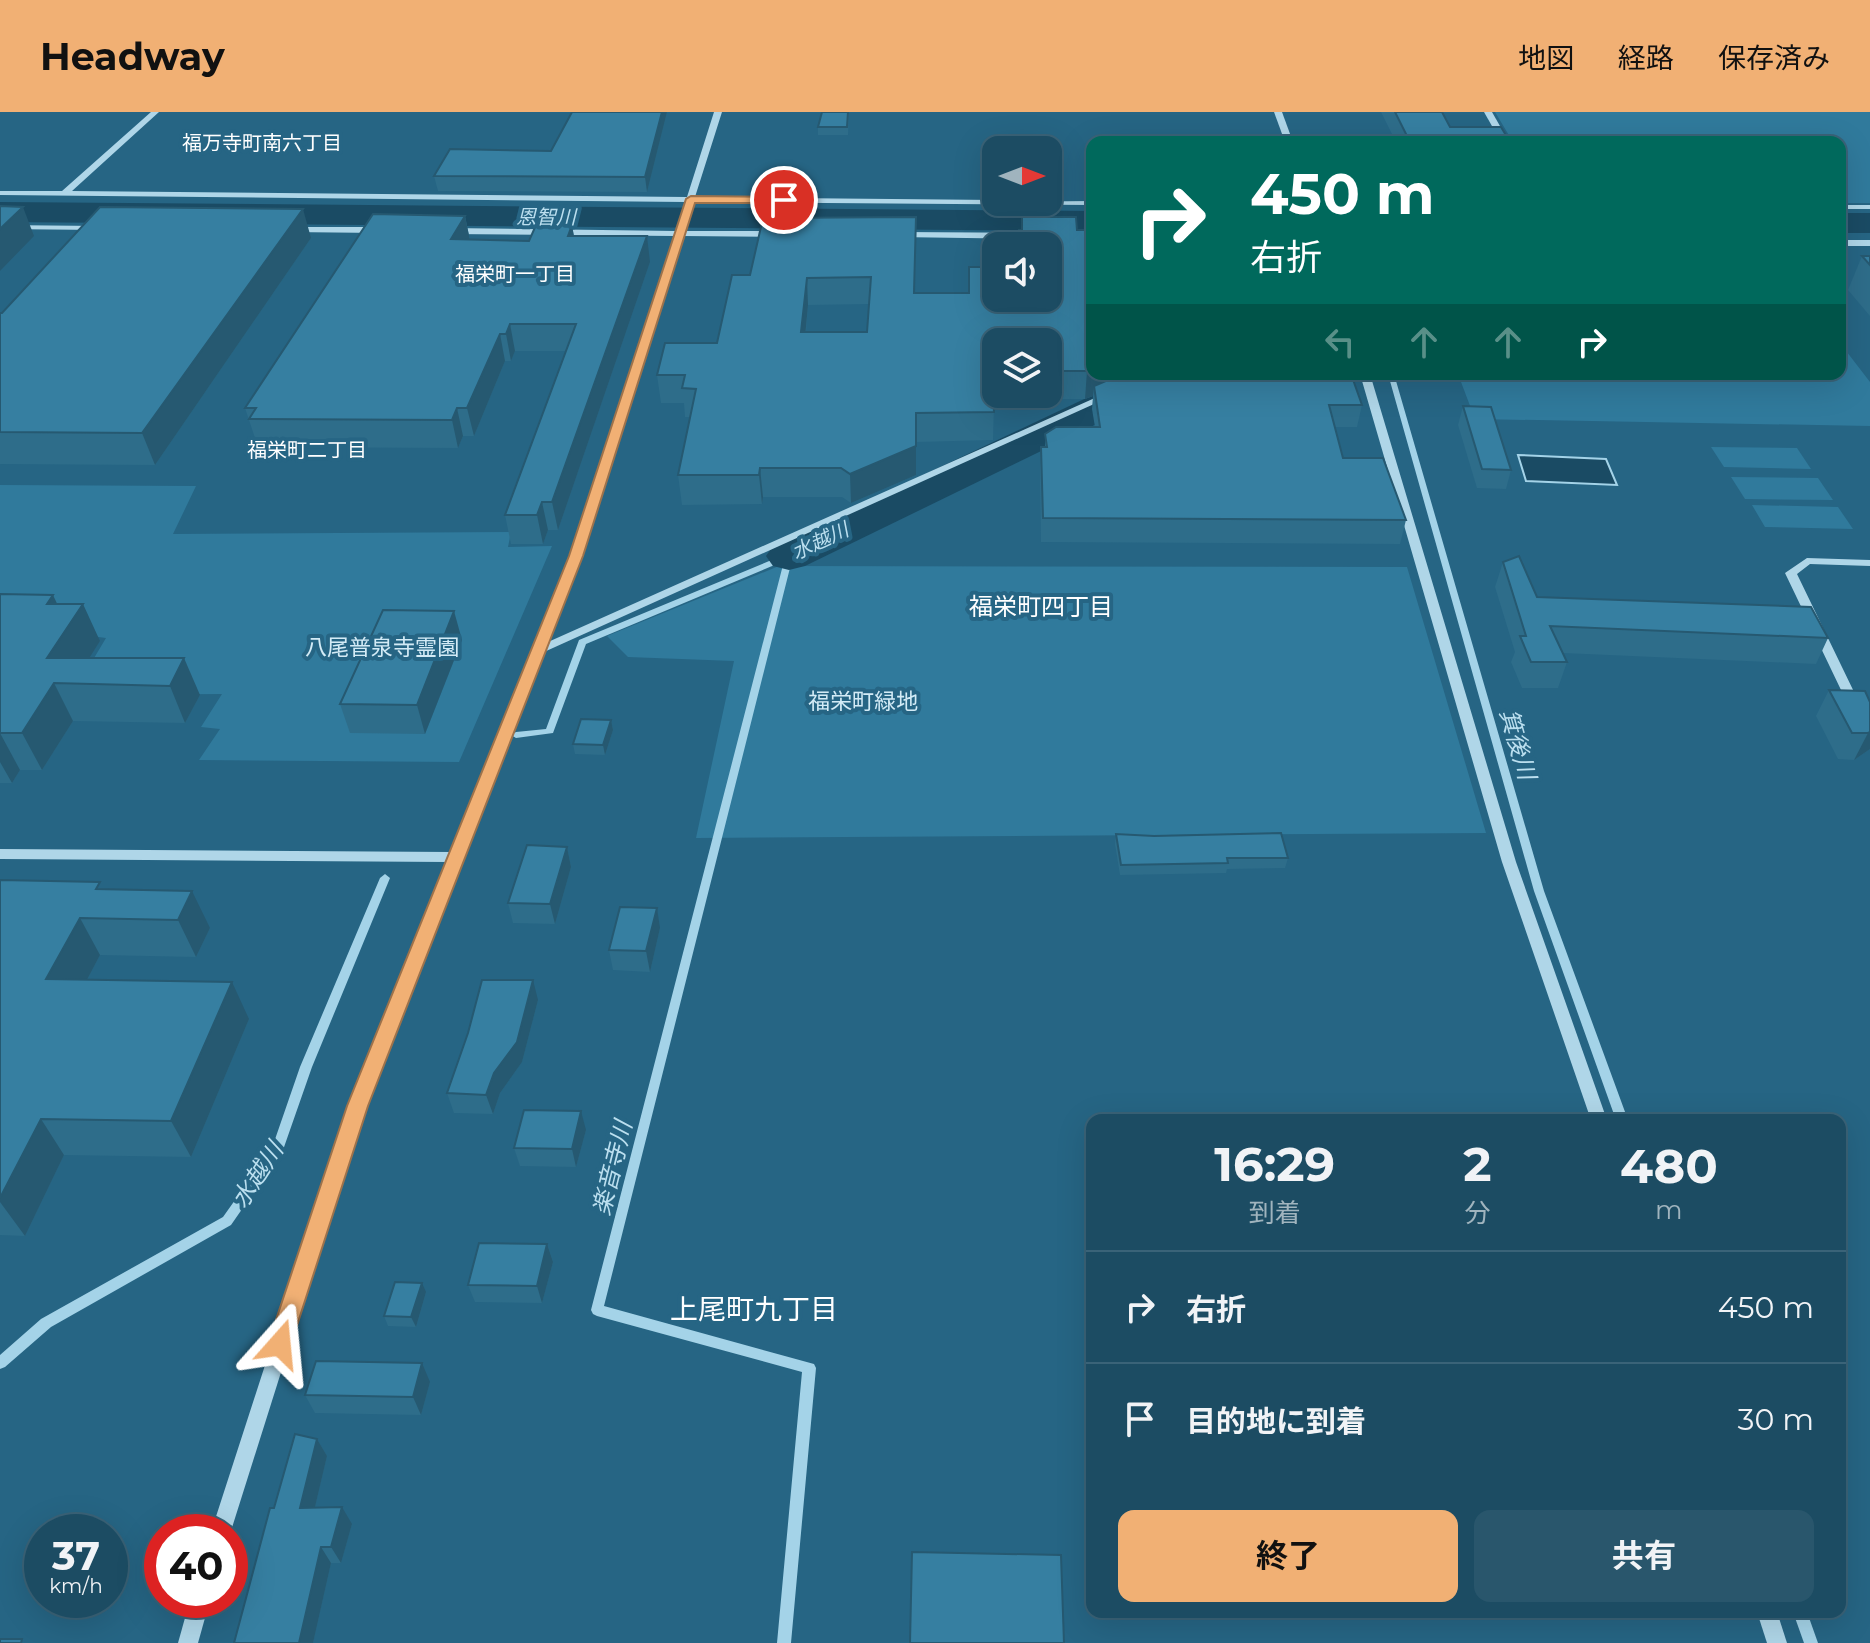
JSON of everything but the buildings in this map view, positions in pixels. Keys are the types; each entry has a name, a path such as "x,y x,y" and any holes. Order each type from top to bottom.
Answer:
{"street":[{"path":"64,194 155,112"},
{"path":"227,1514 357,1106 576,556 718,112"},
{"path":"1278,112 1287,136"},
{"path":"1488,112 1502,136"},
{"path":"0,193 1086,203"},
{"path":"1846,207 1870,207"},
{"path":"0,227 111,228"},
{"path":"285,230 396,231"},
{"path":"443,231 681,230 790,234"},
{"path":"884,235 982,236"},
{"path":"1846,243 1870,243"},
{"path":"1367,380 1509,862 1597,1114"},
{"path":"539,650 1116,392"},
{"path":"1870,563 1807,561 1791,573 1870,738"},
{"path":"0,854 458,857"},
{"path":"188,1643 195,1618"},
{"path":"1769,1618 1777,1643"}],"green space":[{"path":"1495,112 1870,112 1870,203 1846,203 1846,136 1509,136"},
{"path":"1846,351 1870,382 1870,426 1475,419 1460,380 1846,380"},
{"path":"1711,447 1797,448 1811,469 1724,467"},
{"path":"1731,477 1818,478 1833,500 1745,499"},
{"name":"八尾普泉寺霊園","path":"0,485 196,486 173,534 511,532 508,547 552,546 459,762 199,760 220,729 201,727 222,694 72,695 106,638 0,624"},
{"path":"1752,505 1838,507 1853,529 1765,527"},
{"name":"福栄町緑地","path":"779,566 1407,567 1486,833 696,838 734,661 628,657 607,636"}],"shaded area":[{"path":"1518,455 1606,459 1617,485 1526,481"}],"waterway":[{"name":"恩智川","path":"0,212 1086,221"},
{"name":"恩智川","path":"1846,223 1870,223"},
{"name":"水越川","path":"789,556 1156,380"},
{"name":"箕後川","path":"1393,380 1539,891 1620,1114"},
{"name":"楽音寺川","path":"516,735 550,731 582,642 789,556 597,1310 809,1368 784,1643"},
{"name":"水越川","path":"0,1363 46,1323 227,1221 277,1150 306,1067 385,878"},
{"name":"箕後川","path":"1802,1618 1811,1643"}],"district":[{"name":"福万寺町南六丁目","path":"262,143"},
{"name":"福栄町一丁目","path":"515,274"},
{"name":"福栄町二丁目","path":"307,450"},
{"name":"福栄町四丁目","path":"1041,606"},
{"name":"上尾町九丁目","path":"754,1309"}],"route":[{"path":"280,1344 357,1106 576,556 691,199 784,200"}]}
